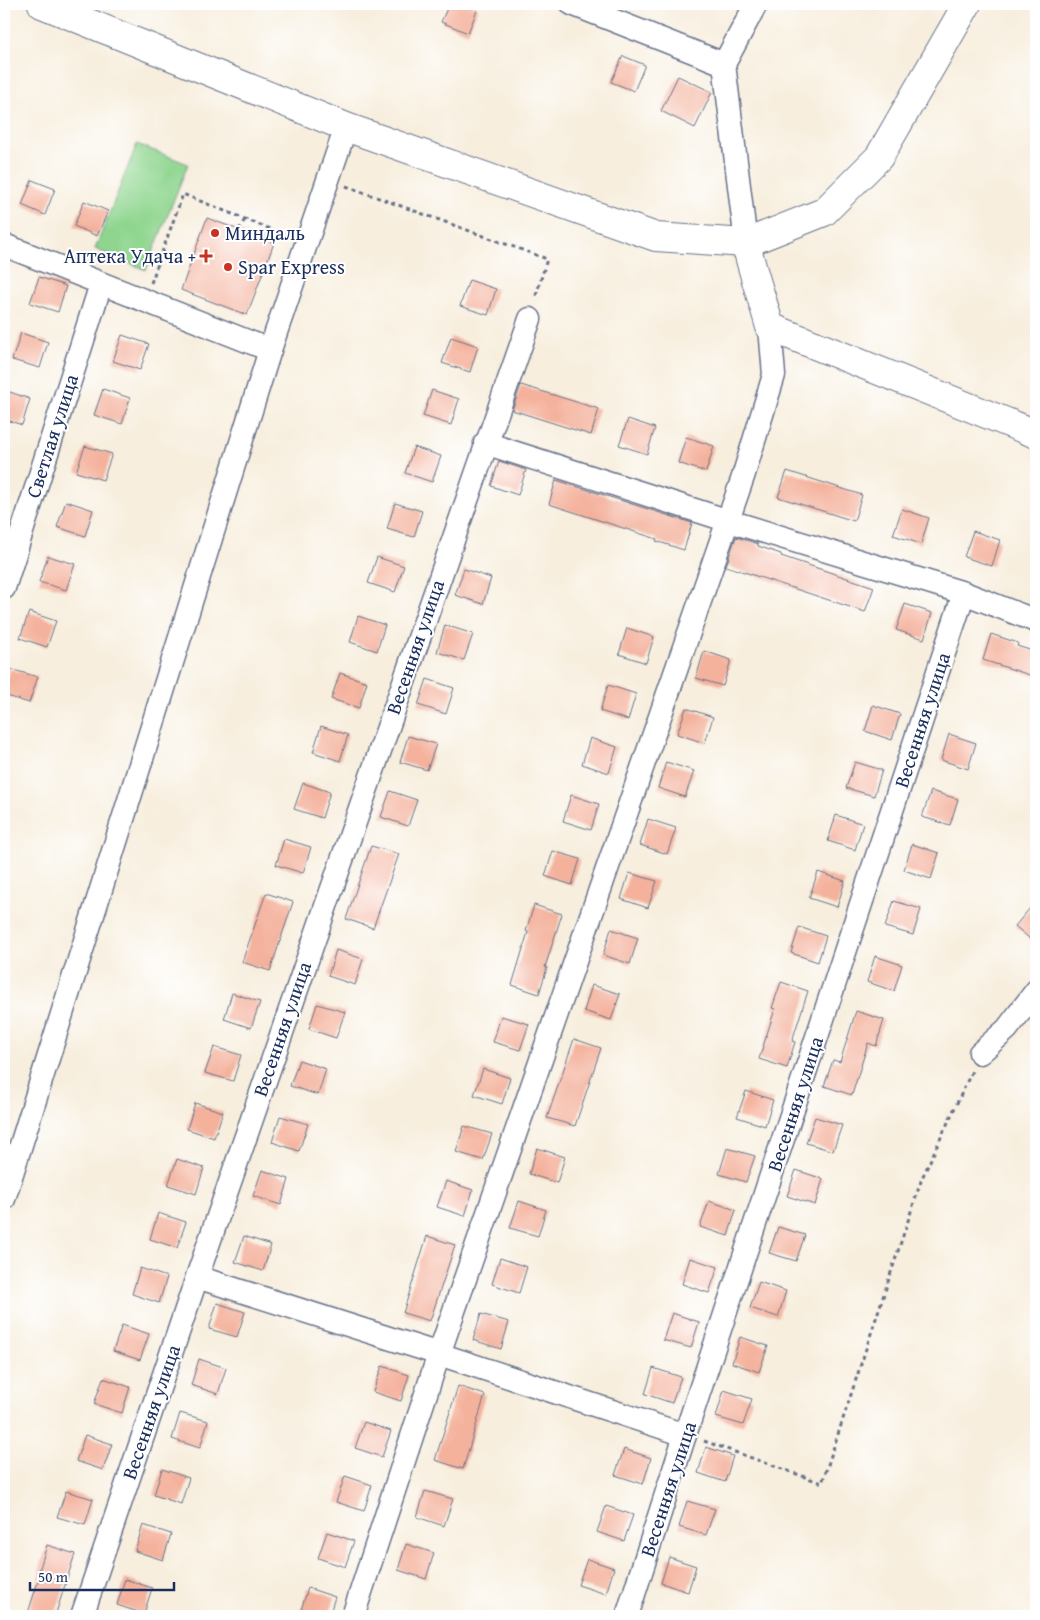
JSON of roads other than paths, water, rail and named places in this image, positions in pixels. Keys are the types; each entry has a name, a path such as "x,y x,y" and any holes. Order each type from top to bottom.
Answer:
{"street":[{"path":"42,4 346,126 656,237 746,243 824,212 879,157 967,4"},
{"path":"572,4 724,64"},
{"path":"353,1616 439,1354 729,521 774,375 770,326 759,285 750,263 746,243 724,64 756,4"},
{"path":"4,1199 270,350 346,126"},
{"path":"4,245 270,350"},
{"name":"Светлая улица","path":"4,588 101,284"},
{"name":"Весенняя улица","path":"82,1616 196,1277 485,443 530,319"},
{"path":"770,326 1036,434"},
{"path":"485,443 729,521 964,593 1036,621"},
{"name":"Весенняя улица","path":"627,1616 685,1435 964,593"},
{"path":"980,1053 1007,1029 1036,991"},
{"path":"196,1277 685,1435"}],"place":[{"name":"Миндаль","path":"215,233"},
{"name":"Аптека Удача +","path":"206,256"},
{"name":"Spar Express","path":"228,267"}]}
